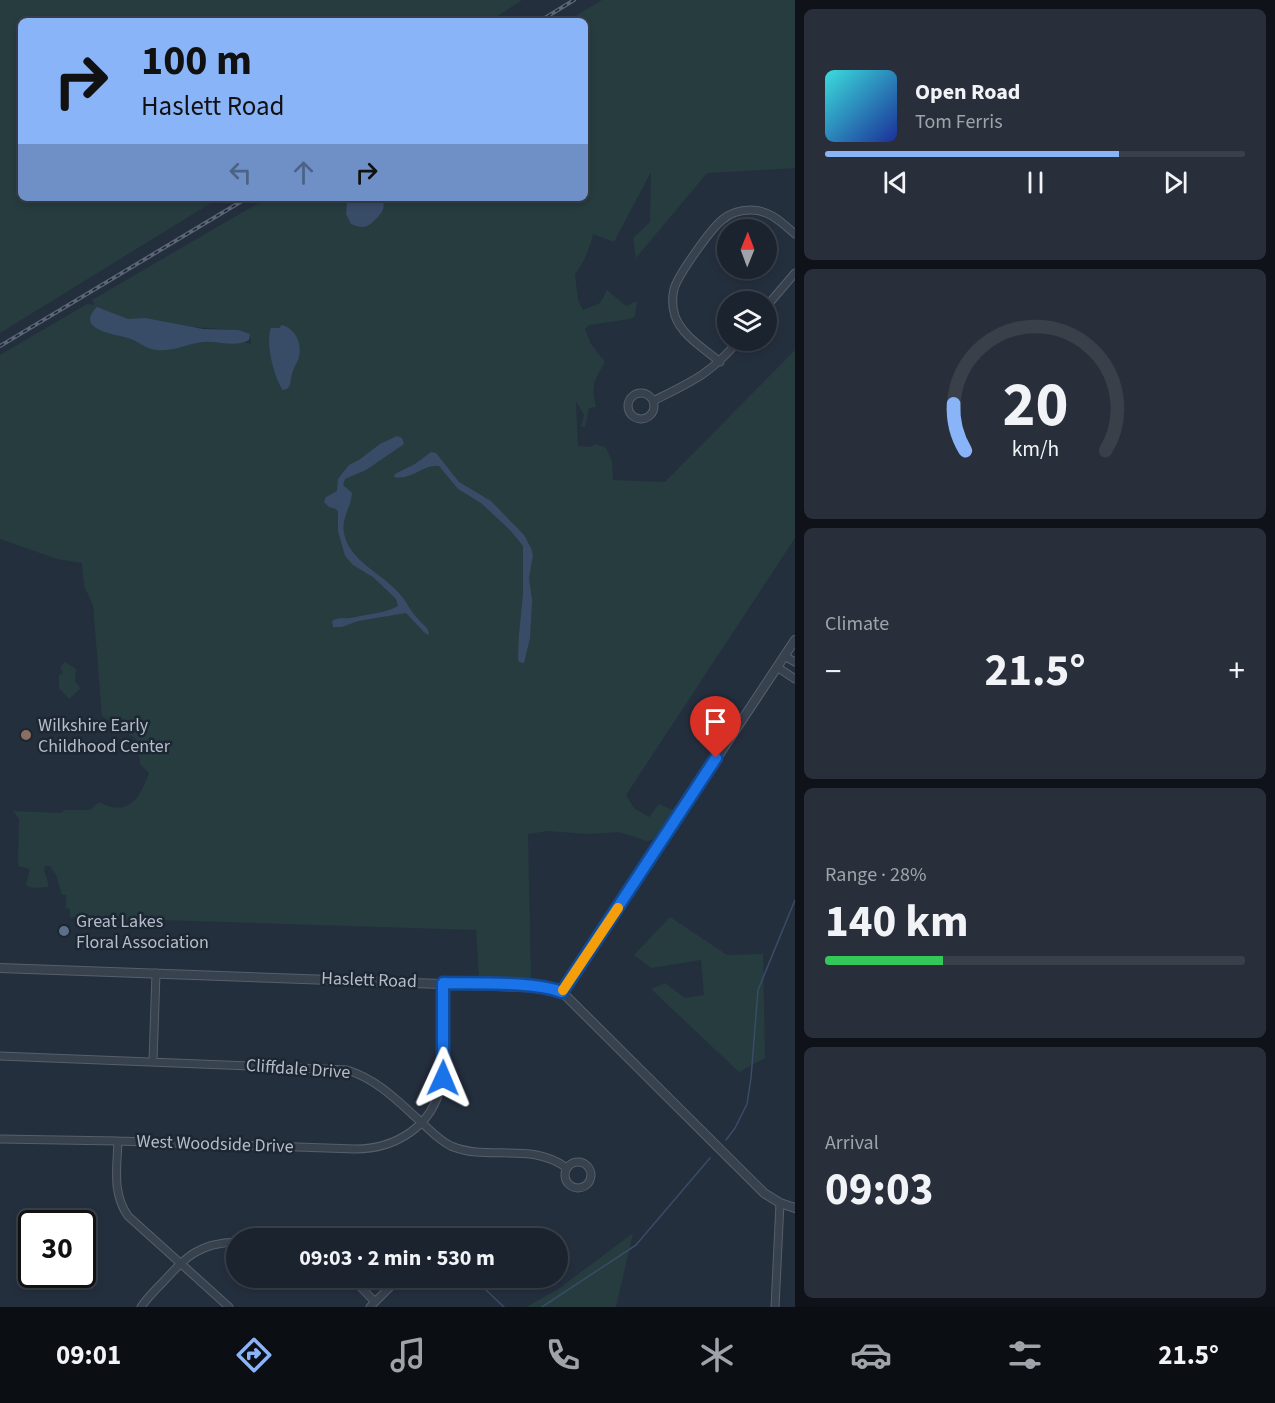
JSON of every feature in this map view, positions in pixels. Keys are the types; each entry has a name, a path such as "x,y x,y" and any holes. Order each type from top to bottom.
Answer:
{"street":[{"path":"720,362 684,331 677,321 672,303 677,280 718,224 732,214 750,210 766,213 776,218 795,234"},
{"path":"777,295 795,273"},
{"path":"653,401 702,376 730,351"},
{"path":"795,639 562,992 745,1176 764,1193 780,1203 795,1208"},
{"path":"784,656 795,662"},
{"path":"777,667 795,679"},
{"name":"Haslett Road","path":"0,968 535,986 562,992"},
{"path":"153,1062 156,973"},
{"path":"422,1123 439,1095 443,1078 443,983"},
{"name":"Cliffdale Drive","path":"0,1056 347,1070 373,1081 449,1145 463,1150 535,1154 555,1160 567,1168"},
{"name":"West Woodside Drive","path":"0,1139 373,1148 392,1143 422,1123"},
{"path":"118,1141 116,1186 119,1202 128,1216 229,1307"},
{"path":"775,1307 780,1203"},
{"path":"141,1307 180,1263 202,1248 226,1242"},
{"path":"360,1288 372,1304 389,1288"}],"green space":[{"path":"0,0 522,0 495,18 18,18 18,201 214,201 0,333"},
{"path":"602,0 795,0 795,168 707,173 636,258 633,238 650,222 651,172 614,242 593,234 586,255 575,274 578,300 583,310 600,303 607,290 626,306 637,301 635,316 630,319 589,325 585,329 591,344 605,362 594,383 593,393 596,407 589,408 585,427 581,427 584,415 576,401 578,446 591,447 596,444 606,448 612,461 613,480 665,482 795,350 795,538 626,795 634,808 649,817 659,804 677,812 652,840 647,841 619,832 587,834 548,831 528,834 531,980 479,978 476,930 70,917 70,909 66,908 66,895 62,895 56,875 50,866 45,866 48,887 32,888 26,885 30,869 18,866 19,819 13,811 61,813 64,810 90,810 99,802 118,808 132,803 149,773 140,764 137,740 123,730 118,730 113,723 102,716 93,605 84,586 82,563 57,559 0,539 0,355 87,304 95,305 92,300 262,201 588,201 588,18 572,18","holes":["181,326 225,329 250,334 251,344"]},
{"path":"65,662 76,669 75,682 80,689 69,699 59,688 59,676 63,672 60,667"},
{"path":"670,917 727,955 763,954 765,1058 739,1072 651,989 665,983 685,998 704,995 701,960 651,968 634,955"},
{"path":"633,1233 616,1307 526,1307 560,1288 568,1288 568,1282"}],"water":[{"path":"383,201 384,207 370,224 359,227 351,224 346,214 347,202"},
{"path":"97,307 128,319 145,318 203,329 238,330 250,334 249,340 232,344 202,342 168,350 152,349 94,326 90,321"},
{"path":"282,325 294,333 299,342 300,352 290,385 283,390 274,369 269,341 271,328 279,328"},
{"path":"397,436 402,438 404,444 366,470 345,479 343,485 352,493 343,528 352,551 399,593 429,633 428,635 424,632 406,613 333,627 332,621 337,619 375,614 398,606 396,599 373,577 353,565 345,556 338,531 338,512 324,502 326,497 337,491 338,479 349,465 380,444"},
{"path":"431,452 436,453 459,482 491,501 524,535 531,548 533,555 529,578 532,600 530,638 524,663 519,662 518,659 523,595 523,546 510,530 481,503 458,489 439,466 428,467 406,477 394,477 395,474 415,464"}],"waterway":[{"path":"726,1140 747,1104 758,990 795,900"},
{"path":"542,1307 636,1245 710,1158"},
{"path":"486,1290 504,1307"}],"railway":[{"path":"545,18 574,0"},
{"path":"0,346 242,201"}],"slow traffic":[{"path":"563,990 618,908"}],"place":[{"name":"Wilkshire Early Childhood Center","path":"26,735"},
{"name":"Great Lakes Floral Association","path":"64,931"}],"route":[{"path":"443,1078 443,983 535,986 562,992 716,758"}]}
